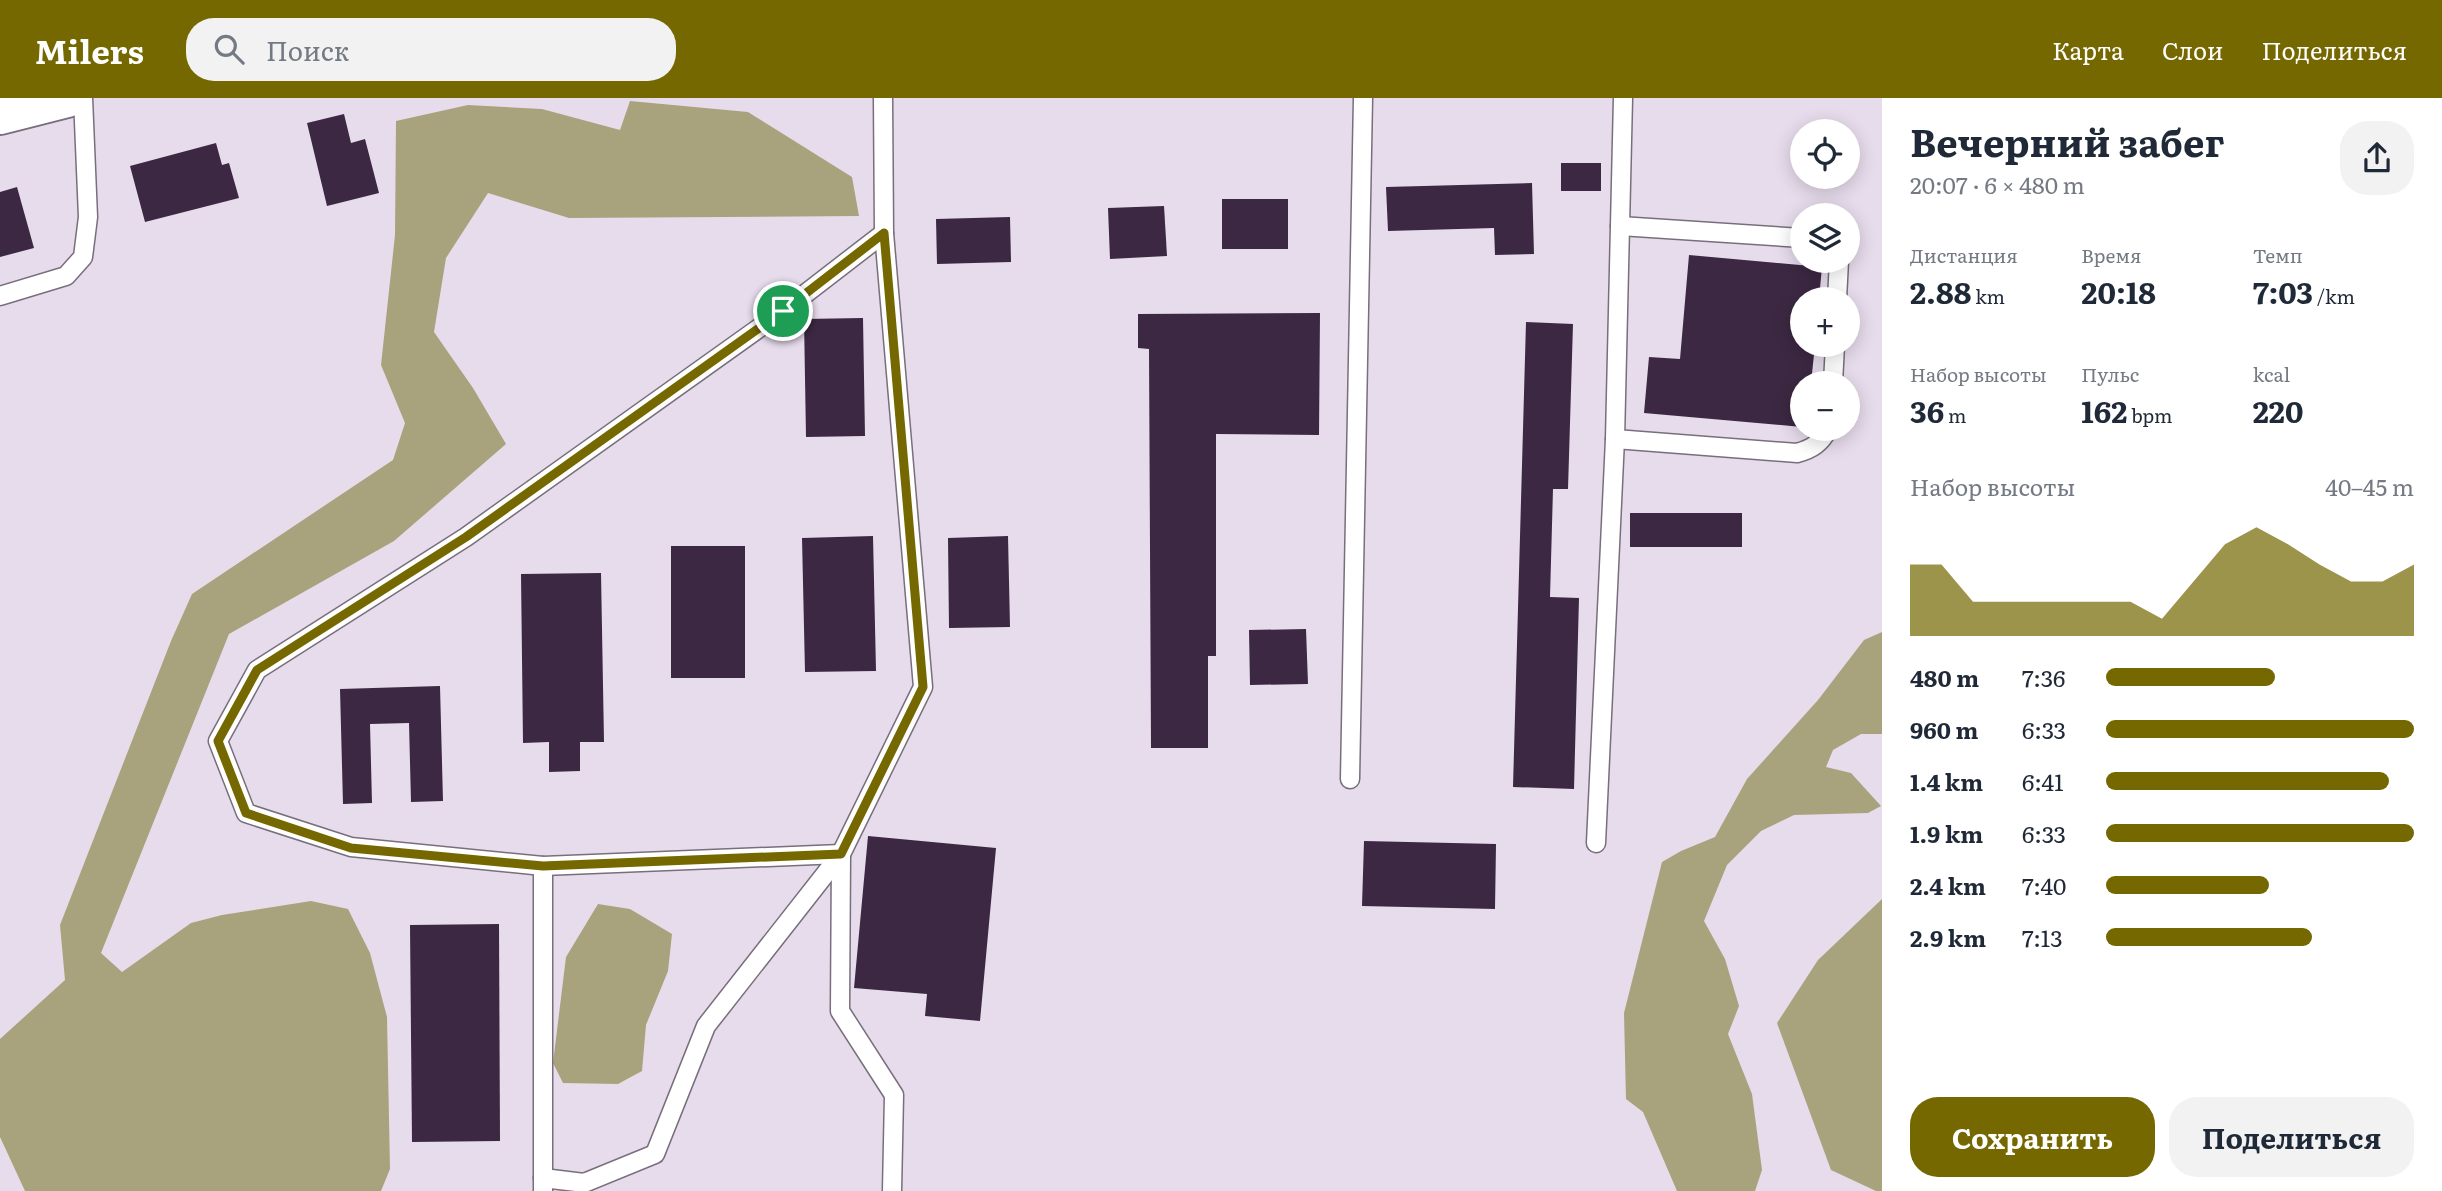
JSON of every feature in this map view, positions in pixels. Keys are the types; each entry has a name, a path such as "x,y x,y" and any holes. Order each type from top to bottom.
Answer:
{"main road":[{"path":"0,116 67,98"}],"lane":[{"path":"0,296 66,276 83,257 88,217 83,98"},
{"path":"543,866 543,1185 584,1183 655,1154 706,1027 841,854 923,687 884,233 883,98"},
{"path":"1350,779 1363,98"},
{"path":"1596,843 1615,439 1623,98"},
{"path":"1620,226 1790,237"},
{"path":"841,854 543,866 351,848 246,813 218,741 257,670 466,537 783,311 884,233"},
{"path":"1615,439 1797,453 1810,450 1820,441"},
{"path":"841,854 840,1011 894,1095 892,1191"}],"shaded area":[{"path":"630,101 748,112 852,177 859,216 569,218 488,193 446,258 434,332 473,388 506,444 394,541 229,634 101,953 122,972 191,923 222,915 311,901 348,909 370,953 387,1017 390,1169 381,1191 25,1191 0,1137 0,1039 65,980 60,925 192,594 393,460 405,423 381,365 395,235 396,121 468,105 542,109 620,130"},
{"path":"1882,632 1882,734 1861,734 1833,750 1826,767 1851,773 1881,806 1868,813 1794,815 1761,831 1727,865 1704,921 1725,959 1739,1006 1728,1034 1752,1094 1762,1170 1755,1191 1677,1191 1643,1112 1626,1099 1624,1013 1662,862 1715,837 1747,779 1818,700 1864,640"},
{"path":"1882,899 1882,1191 1876,1191 1831,1170 1777,1023 1818,960"},
{"path":"598,904 630,909 672,934 668,971 646,1025 642,1071 618,1084 563,1083 553,1063 566,957"}],"building":[{"path":"344,114 351,143 365,139 379,193 327,206 307,123"},
{"path":"216,143 222,165 229,163 239,198 145,222 130,166"},
{"path":"1561,163 1601,163 1601,191 1561,191"},
{"path":"1532,183 1534,254 1495,255 1494,228 1388,231 1386,187"},
{"path":"17,187 34,248 0,257 0,192"},
{"path":"1222,199 1288,199 1288,249 1222,249"},
{"path":"1164,206 1167,256 1110,259 1108,208"},
{"path":"1010,217 1011,262 937,264 936,219"},
{"path":"1689,255 1790,264 1790,273 1821,273 1820,287 1790,287 1790,357 1814,357 1812,371 1790,371 1790,426 1644,413 1649,357 1680,359"},
{"path":"1320,313 1319,435 1216,434 1216,656 1208,656 1208,748 1151,748 1149,349 1138,348 1138,314"},
{"path":"863,318 865,436 806,437 804,319"},
{"path":"1526,322 1573,324 1568,489 1553,489 1550,597 1579,598 1574,789 1513,787"},
{"path":"1630,513 1742,513 1742,547 1630,547"},
{"path":"873,536 876,671 805,672 802,538"},
{"path":"1008,536 1010,627 949,628 948,538"},
{"path":"671,546 745,546 745,678 671,678"},
{"path":"601,573 604,742 580,742 580,771 549,772 549,742 523,743 521,574"},
{"path":"1306,629 1308,684 1250,685 1249,630"},
{"path":"440,686 443,801 411,802 409,723 370,724 372,803 343,804 340,689"},
{"path":"868,836 996,848 980,1021 925,1016 927,994 854,988"},
{"path":"1364,841 1496,844 1495,909 1362,906"},
{"path":"499,924 500,1141 412,1142 410,925"}],"route":[{"path":"884,233 923,687 841,854 543,866 351,848 246,813 218,741 257,670 466,537 783,311 884,233"}]}
